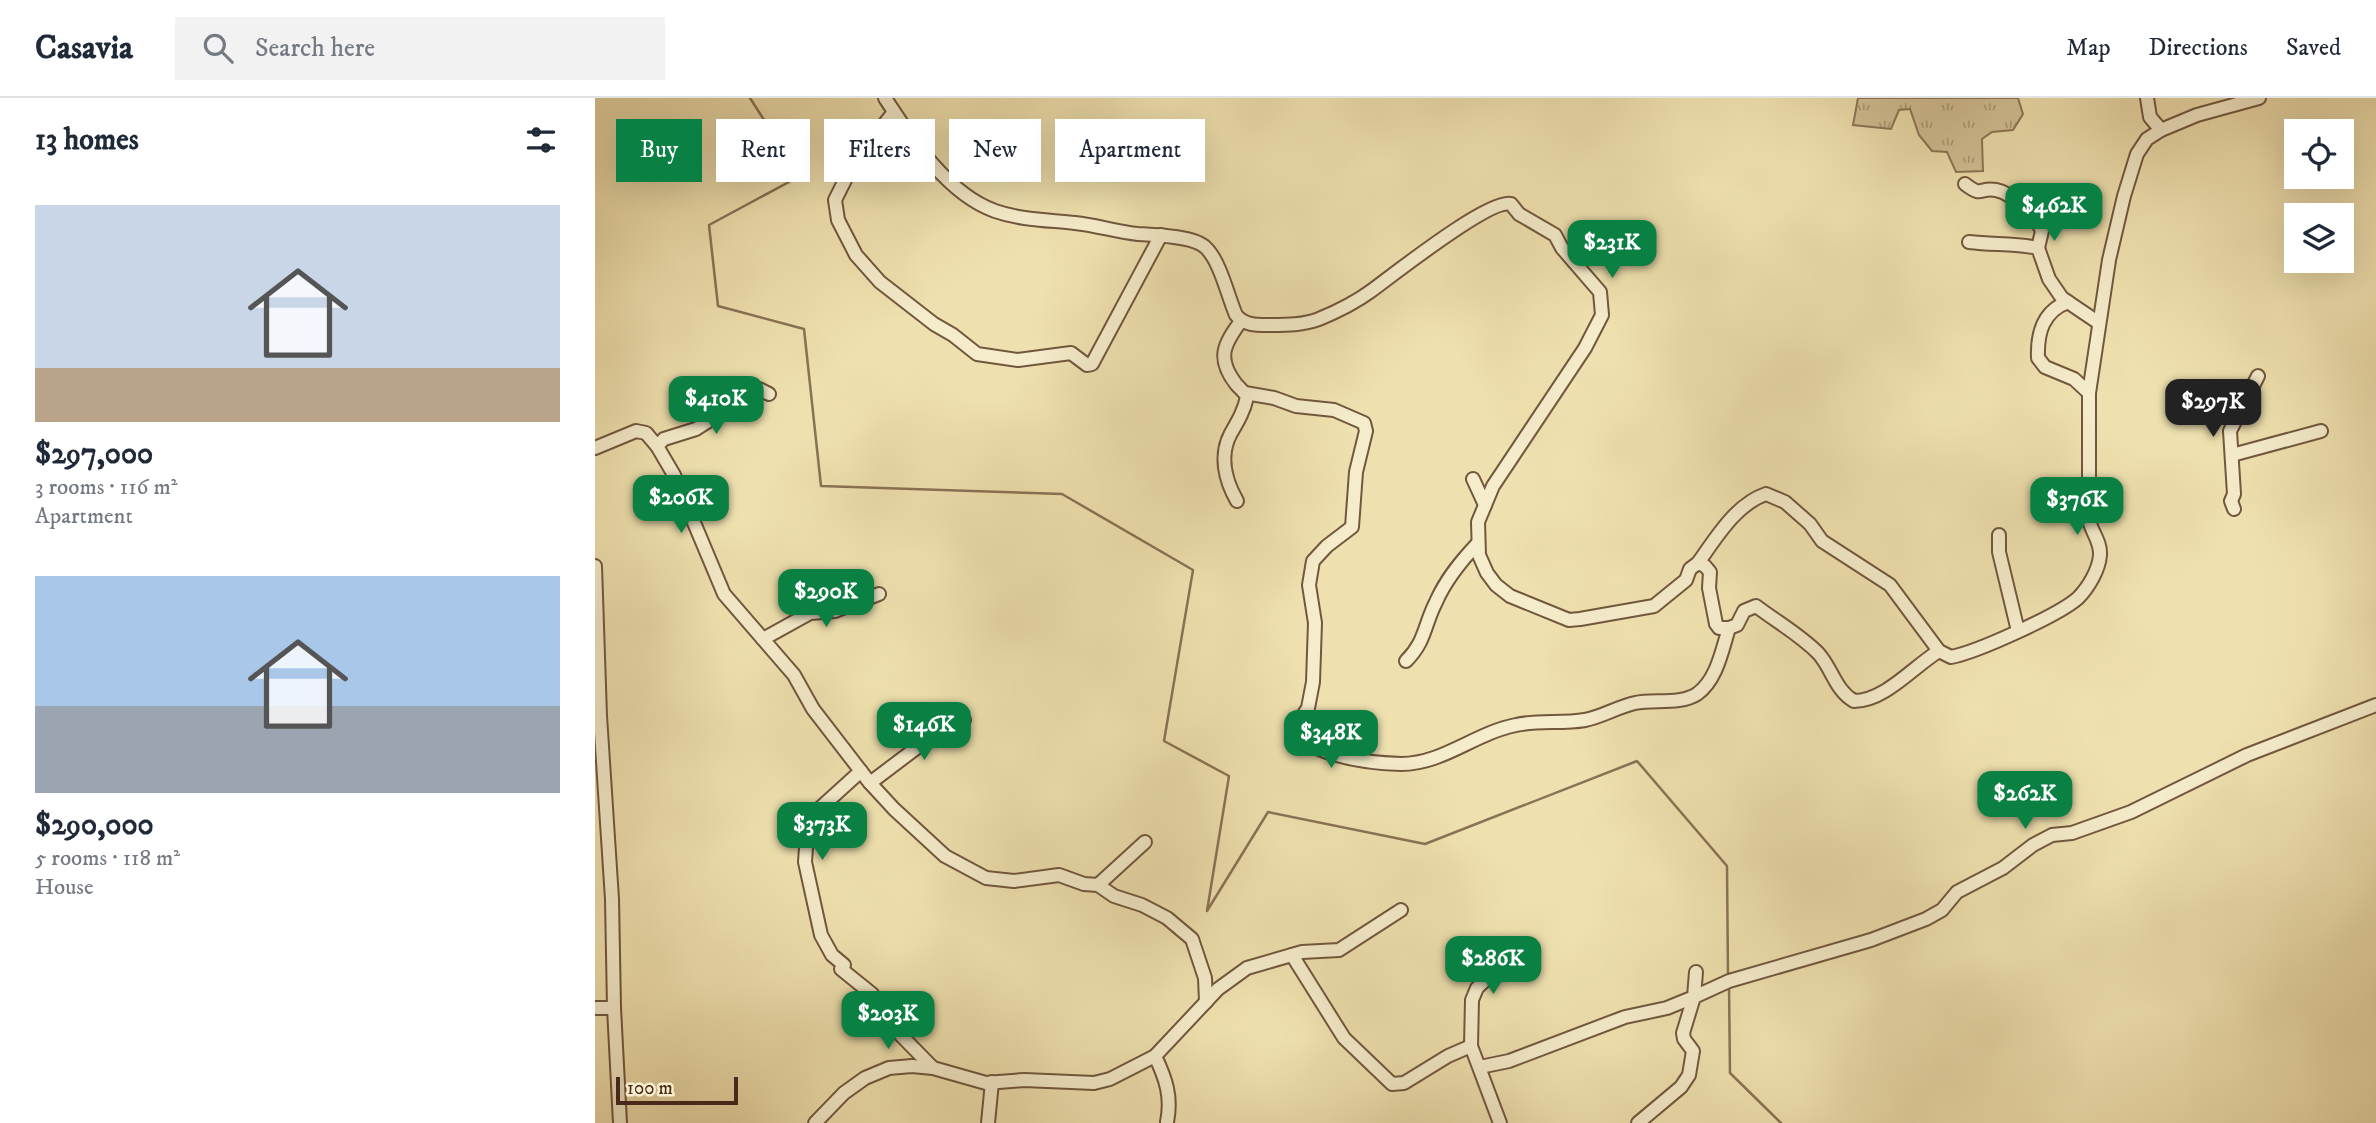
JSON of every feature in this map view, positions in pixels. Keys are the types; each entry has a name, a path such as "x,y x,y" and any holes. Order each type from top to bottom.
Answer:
{"street":[{"path":"885,98 917,148 941,174 993,210 1045,221 1098,226 1199,243 1210,253 1241,321 1254,325 1298,324 1317,319 1370,292 1401,267 1430,250 1445,236 1503,202 1511,204 1519,214 1555,235 1562,248 1600,292 1602,315 1585,348 1493,486 1478,522 1479,555 1496,585 1510,596 1569,620 1654,606 1686,580 1690,569 1698,563 1730,520 1755,497 1766,494 1785,502 1810,524 1822,541 1890,585 1939,651 1951,657 2018,631 2067,606 2085,589 2099,562 2099,542 2089,520 2089,393 2109,260 2137,155 2147,139 2161,130 2259,98"},
{"path":"2147,98 2150,117 2161,130"},
{"path":"2213,111 2221,98"},
{"path":"894,112 843,180 835,200 838,220 856,255 880,282 977,354 1018,360 1071,354 1087,365 1092,364 1161,235"},
{"path":"1965,184 1975,192 2000,191 2032,213 2042,231 2038,248 2049,279 2061,298 2099,323"},
{"path":"1969,242 2019,244 2038,248"},
{"path":"2068,302 2055,308 2042,325 2038,335 2038,358 2045,367 2074,379 2089,393"},
{"path":"1241,321 1229,338 1223,354 1227,369 1245,393 1274,398 1296,406 1334,410 1364,423 1366,431 1356,472 1352,527 1327,546 1313,561 1310,585 1315,623 1313,682 1308,708 1294,729 1294,736 1310,747 1365,761 1403,764 1435,759 1515,725 1581,721 1634,703 1689,698 1712,679 1730,628"},
{"path":"2234,509 2231,501 2234,494 2230,431 2258,376"},
{"path":"657,446 664,439 696,429 754,391 759,389 769,394"},
{"path":"1237,501 1225,474 1225,453 1226,444 1246,403 1245,393"},
{"path":"595,448 636,431 646,433 674,475 724,594 794,675 803,695 870,783 945,856 986,878 1014,881 1059,875 1084,884 1098,885 1114,896 1159,914 1192,939 1205,978 1206,1002"},
{"path":"2232,455 2321,431"},
{"path":"1473,479 1485,505"},
{"path":"1999,535 1999,552 2018,631"},
{"path":"1406,661 1418,649 1436,602 1457,566 1478,543"},
{"path":"1698,563 1705,565 1710,572 1709,588 1719,628 1737,625 1744,611 1756,606 1799,635 1823,659 1845,696 1854,701 1868,699 1887,689 1939,651"},
{"path":"595,566 620,1123"},
{"path":"763,639 810,613 835,611 879,594"},
{"path":"1480,1067 1509,1061 1625,1017 1667,1008 1729,981 1871,940 1926,919 1942,911 1957,892 2003,868 2033,845 2052,835 2072,833 2131,812 2247,755 2376,705"},
{"path":"870,783 919,746 964,720"},
{"path":"861,771 818,810 807,833 805,862 821,935 842,967 871,994 884,1019 933,1068"},
{"path":"1098,885 1145,842"},
{"path":"815,1123 843,1093 888,1068 933,1068 978,1081 992,1082 1024,1080 1094,1083 1110,1079 1155,1056 1229,980 1247,968 1293,955 1339,950 1401,910"},
{"path":"1485,1123 1498,1118 1471,1046 1472,1000 1477,988 1498,968 1528,952"},
{"path":"1293,955 1344,1038 1392,1084 1404,1083 1448,1056 1471,1046"},
{"path":"1638,1123 1681,1087 1689,1075 1693,1051 1683,1033 1694,997 1696,972"},
{"path":"595,1008 614,1007"},
{"path":"1155,1056 1169,1091 1167,1122"},
{"path":"988,1123 992,1082"}],"green space":[{"path":"1858,98 2018,98 2023,114 2013,130 1992,132 1982,139 1983,171 1956,172 1947,152 1932,151 1919,135 1910,109 1899,110 1891,129 1853,125"}],"waterway":[{"path":"750,98 800,176 709,225 718,306 804,329 821,486 1062,494 1193,570 1164,741 1229,776 1207,911 1268,812 1425,844 1637,761 1727,866 1728,978"},
{"path":"1729,985 1730,1073 1781,1123"}]}
